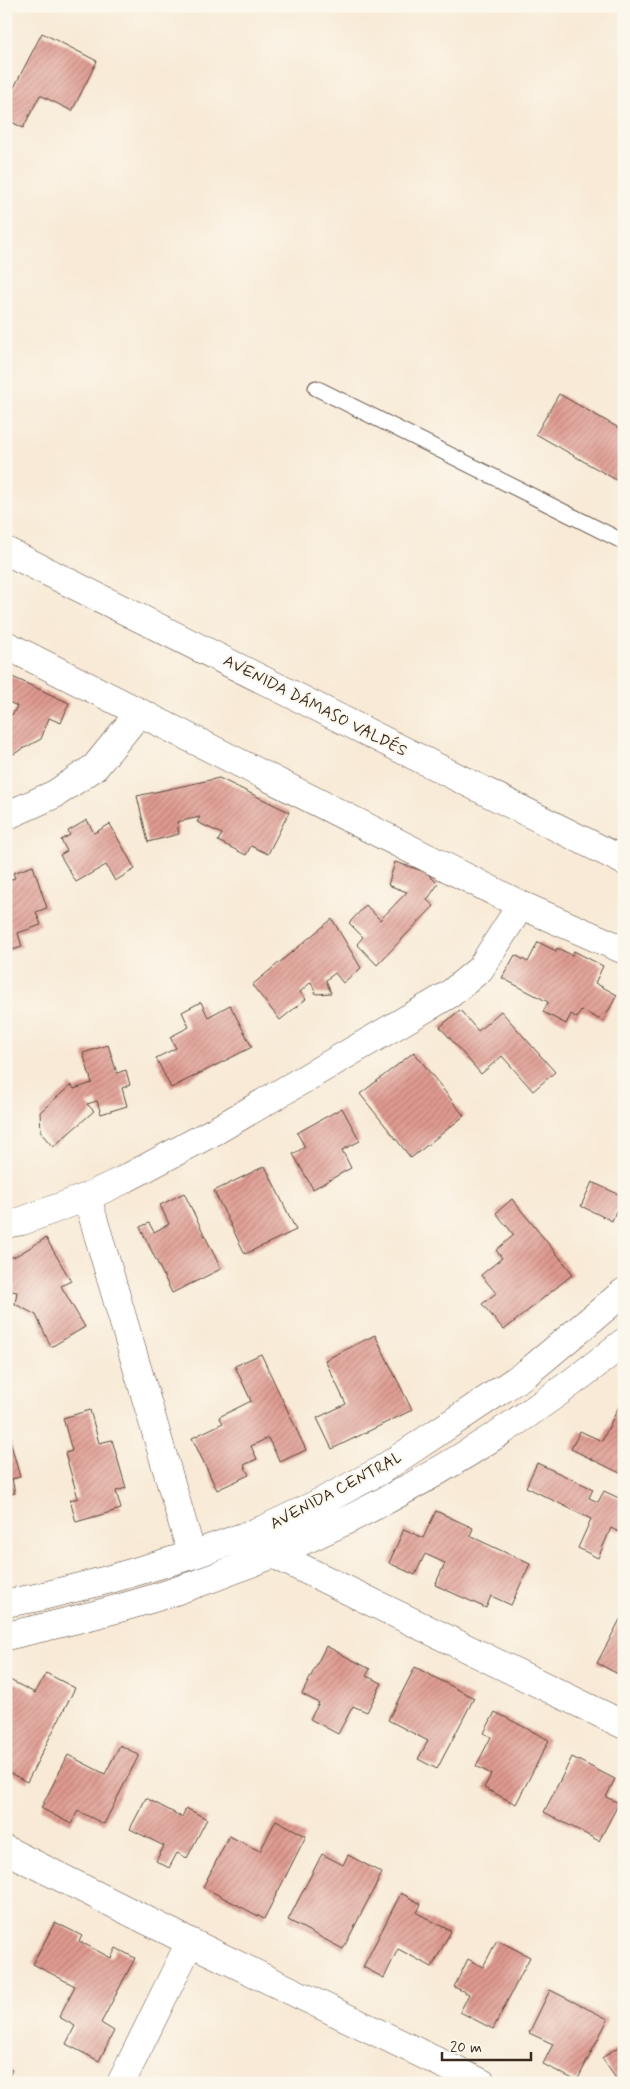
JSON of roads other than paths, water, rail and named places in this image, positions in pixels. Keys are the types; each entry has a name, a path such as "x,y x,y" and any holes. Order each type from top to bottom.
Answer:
{"street":[{"name":"AVENIDA DÁMASO VALDÉS","path":"6,551 624,861"},
{"path":"6,645 521,905 624,950"},
{"path":"6,816 55,794 95,767 139,713"},
{"path":"6,1224 22,1221 87,1197 123,1180 215,1131 450,994 480,969 521,905"},
{"path":"87,1197 192,1555"},
{"name":"AVENIDA CENTRAL","path":"6,1636 68,1622 168,1593 268,1542 378,1472 528,1372 620,1302"},
{"name":"AVENIDA CENTRAL","path":"6,1603 35,1598 98,1582 192,1555 268,1542 340,1524 468,1454 574,1382 624,1342"},
{"path":"268,1542 624,1725"},
{"path":"6,1850 190,1942 482,2083"},
{"path":"121,2083 190,1942"}],"lane":[{"path":"316,388 624,542"}]}
